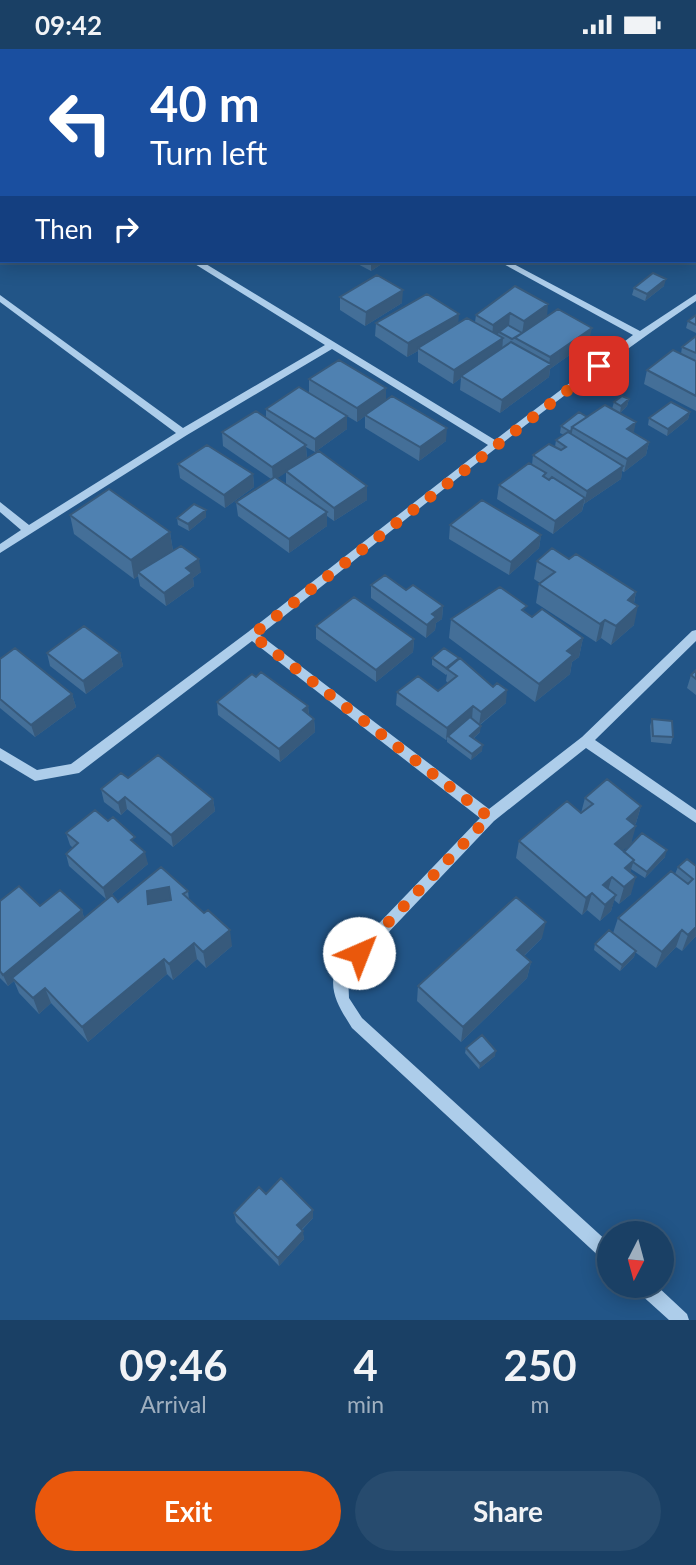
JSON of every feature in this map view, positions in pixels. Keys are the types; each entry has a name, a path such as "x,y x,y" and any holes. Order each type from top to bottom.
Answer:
{"street":[{"path":"198,263 495,445"},
{"path":"506,263 640,335"},
{"path":"0,753 35,776 74,769 252,635 495,445 640,335 696,297"},
{"path":"0,298 183,433"},
{"path":"0,549 183,433 330,346"},
{"path":"0,506 27,530"},
{"path":"597,1243 357,1023 342,999 341,973 489,817 586,741 696,634"},
{"path":"252,635 489,817"},
{"path":"586,741 696,817"},
{"path":"658,1299 681,1320"}],"building":[{"path":"653,273 666,279 647,294 634,288"},
{"path":"377,275 403,290 366,312 340,297"},
{"path":"515,286 548,304 524,321 510,313 493,325 476,315"},
{"path":"427,294 459,314 408,343 376,323"},
{"path":"558,309 592,328 550,357 515,338"},
{"path":"696,315 696,325 688,321"},
{"path":"467,318 503,338 454,370 418,348"},
{"path":"508,325 522,333 512,339 499,332"},
{"path":"696,336 696,353 682,347"},
{"path":"511,342 551,364 502,400 461,376"},
{"path":"673,350 696,361 696,396 647,370"},
{"path":"339,360 386,388 357,408 309,379"},
{"path":"299,387 347,416 315,439 266,409"},
{"path":"392,396 447,428 420,447 365,415"},
{"path":"622,396 629,399 621,406 614,402"},
{"path":"671,402 690,412 668,429 649,418"},
{"path":"605,405 636,422 627,429 649,442 627,459 572,427"},
{"path":"256,411 306,445 272,467 222,432"},
{"path":"579,412 587,417 572,427 571,432 561,426"},
{"path":"568,432 623,466 587,491 533,455 549,444 561,450 566,447 556,440"},
{"path":"207,445 253,474 224,495 178,464"},
{"path":"319,451 367,486 334,508 286,471"},
{"path":"529,463 546,473 543,476 549,480 552,477 585,498 555,521 499,485"},
{"path":"275,477 327,512 289,539 236,502"},
{"path":"109,489 170,532 131,560 70,515"},
{"path":"482,500 541,535 511,562 450,525"},
{"path":"194,504 206,510 188,524 177,518"},
{"path":"181,546 199,559 186,568 192,573 164,593 138,572"},
{"path":"552,548 569,559 576,554 636,592 628,600 638,606 616,626 605,620 600,624 539,584 555,572 537,561"},
{"path":"385,575 406,590 413,585 443,606 432,614 436,617 427,625 371,585"},
{"path":"500,587 527,606 522,610 532,617 542,609 583,638 567,651 573,655 539,684 451,619"},
{"path":"354,597 414,639 376,670 316,626"},
{"path":"84,626 120,653 83,681 47,653"},
{"path":"15,648 72,694 31,725 0,699 0,659"},
{"path":"444,648 459,658 446,668 432,658"},
{"path":"460,658 493,687 497,683 507,690 481,712 473,706 447,728 397,692 418,676 438,691 457,676 447,669"},
{"path":"261,672 308,706 303,710 314,719 279,749 217,702 252,674 256,677"},
{"path":"470,717 481,726 470,736 483,745 472,754 448,736"},
{"path":"652,719 672,721 673,737 653,736"},
{"path":"158,755 213,799 171,835 125,797 118,803 101,789 121,773 128,778"},
{"path":"607,779 641,806 627,819 636,826 615,844 634,860 625,868 636,877 624,887 612,877 603,885 616,895 605,905 592,893 586,898 519,841 567,801 581,813 593,804 585,798"},
{"path":"95,810 108,821 113,817 135,837 131,840 145,852 103,888 66,854 78,843 66,833"},
{"path":"642,833 667,850 647,872 624,852"},
{"path":"687,859 696,866 696,927 688,935 682,930 662,952 618,918 671,871 688,884 693,879 678,867"},
{"path":"161,867 188,891 183,894 204,913 208,910 230,930 203,952 194,943 169,964 164,959 82,1027 45,988 33,998 12,978 112,895 118,902","holes":["169,887 171,900 148,904 147,891"]},
{"path":"19,886 40,906 60,890 82,910 3,975 0,971 0,901"},
{"path":"516,897 546,922 517,950 531,962 463,1027 418,986"},
{"path":"609,930 636,951 622,965 595,944"},
{"path":"482,1035 496,1051 480,1064 466,1048"},
{"path":"281,1178 313,1210 297,1225 303,1231 278,1258 234,1213 259,1187 266,1194"}],"route":[{"path":"359,953 489,817 252,635 599,366"}]}
